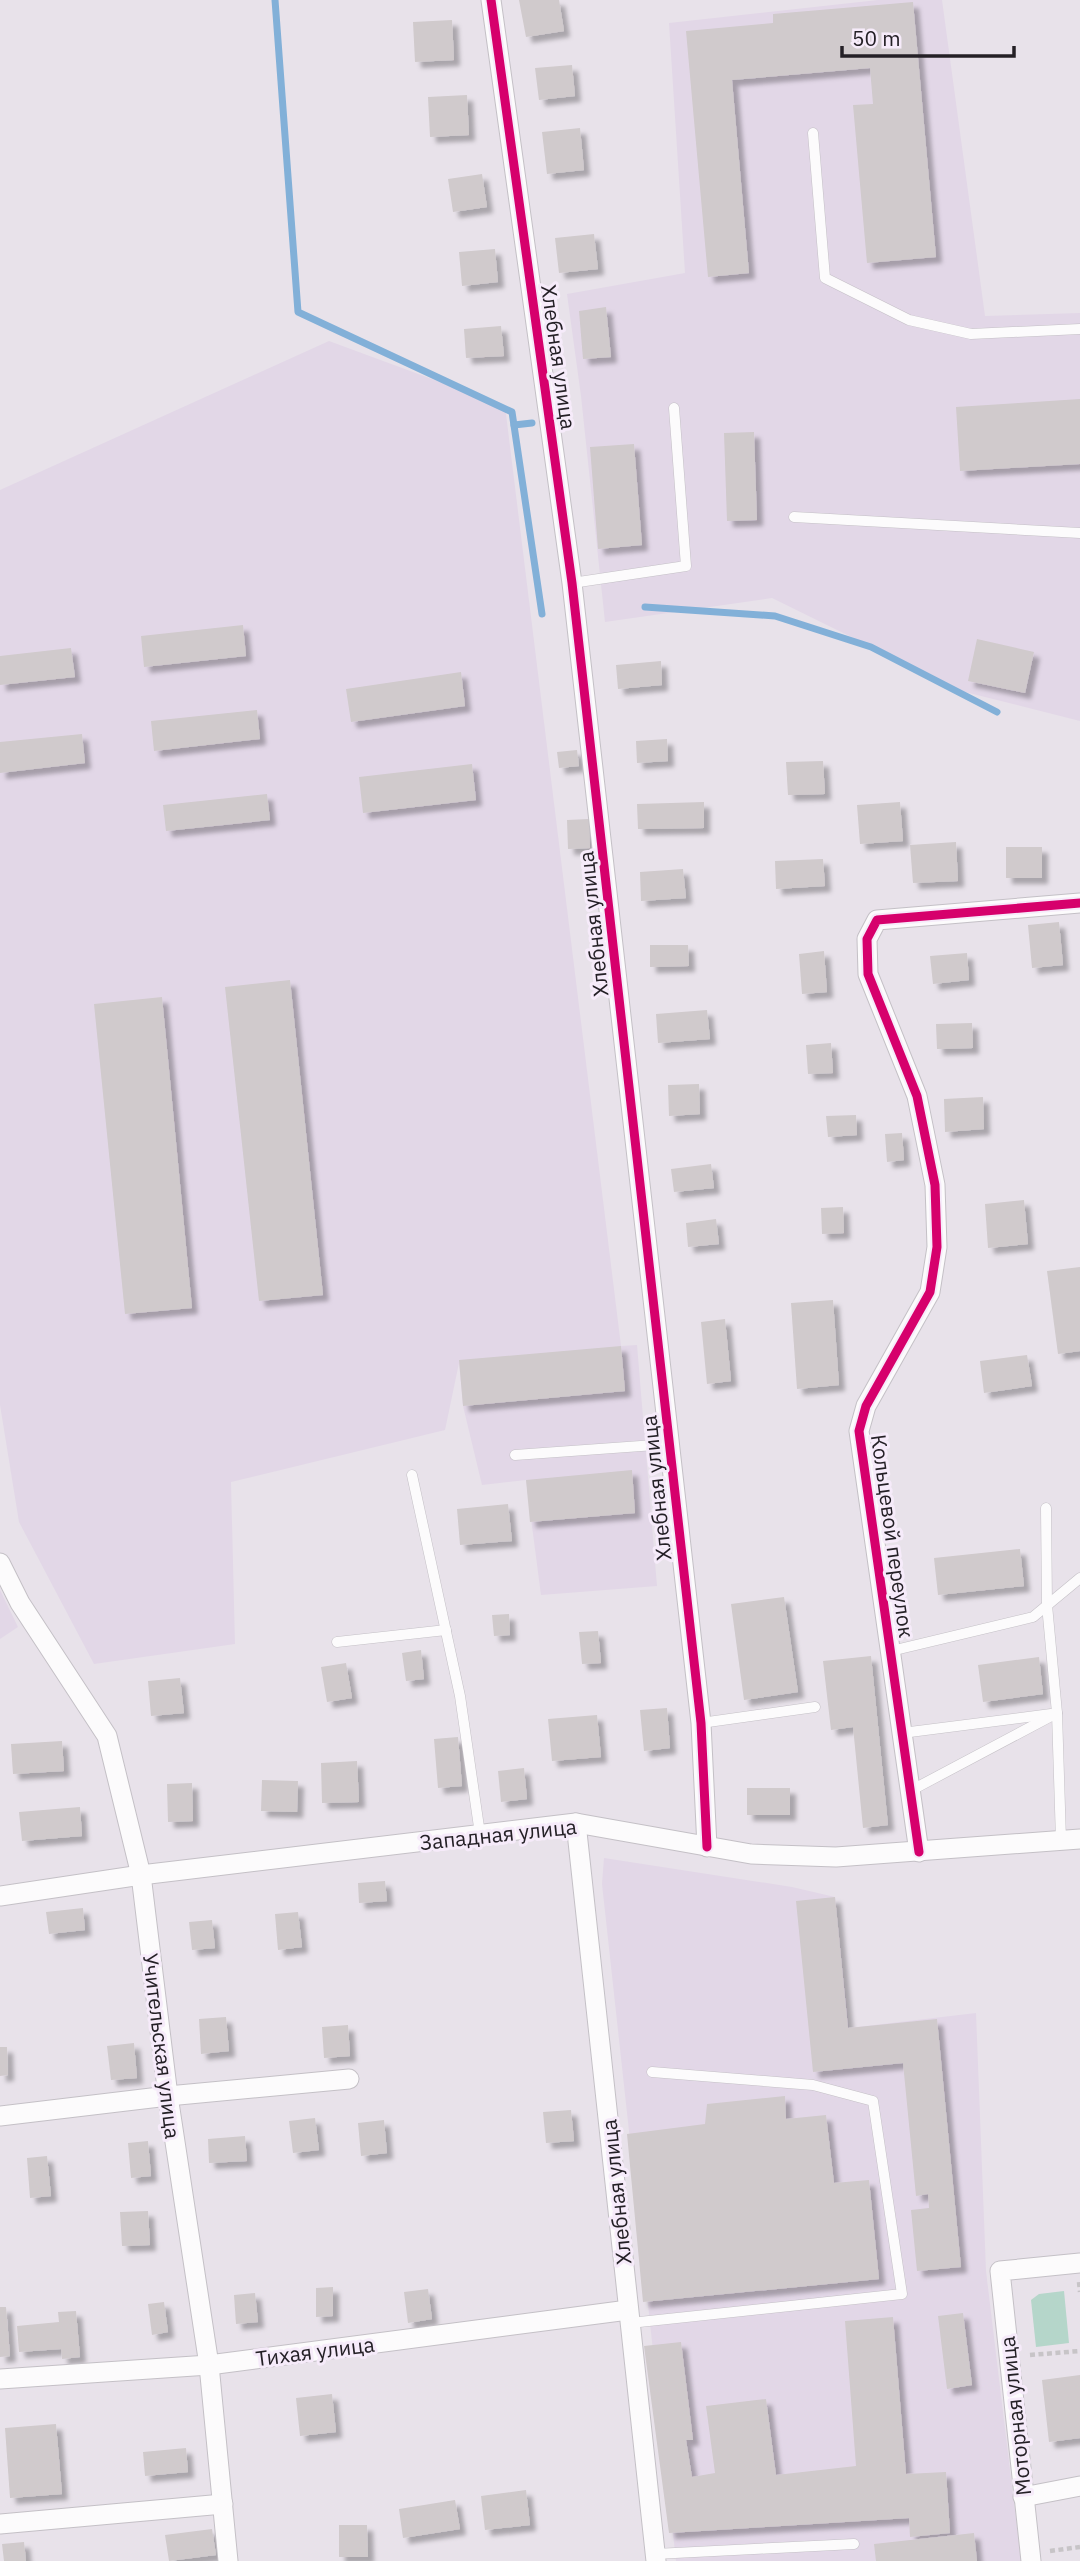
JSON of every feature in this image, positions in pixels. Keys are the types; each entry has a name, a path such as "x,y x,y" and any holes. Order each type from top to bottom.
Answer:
{"street":[{"name":"Хлебная улица","path":"491,0 572,583 701,1723 706,1847"},
{"name":"Кольцевой переулок","path":"919,1852 859,1431 866,1406 930,1292 937,1247 935,1185 917,1096 868,974 867,939 877,920 1080,903"},
{"name":"Учительская улица","path":"0,1563 20,1603 107,1736 141,1875 168,2096 209,2365 228,2561"},
{"name":"Хлебная улица","path":"576,1823 656,2557"},
{"name":"Западная улица","path":"0,1896 141,1875 576,1823 751,1854 836,1857 1071,1840"},
{"path":"0,2116 168,2096 349,2079"},
{"name":"Моторная улица","path":"1038,2556 1023,2497 1000,2272 1080,2263"},
{"name":"Тихая улица","path":"0,2379 209,2365 629,2317"},
{"path":"1023,2497 1080,2486"},
{"path":"0,2524 223,2504"}],"lane":[{"path":"813,132 825,278 909,320 971,334 1080,329"},
{"path":"572,583 686,566 674,408"},
{"path":"794,517 1080,533"},
{"path":"515,1455 669,1444"},
{"path":"412,1475 460,1696 480,1834"},
{"path":"1046,1507 1047,1605 1071,1840"},
{"path":"891,1651 1032,1617 1080,1578"},
{"path":"337,1642 446,1630"},
{"path":"701,1723 815,1707"},
{"path":"902,1733 1057,1713"},
{"path":"910,1791 1057,1713"},
{"path":"629,2317 902,2294 873,2101 813,2085 652,2073"},
{"path":"656,2557 854,2544"}],"path":[{"path":"1022,2356 1080,2351"},
{"path":"1038,2556 1080,2547"}],"shaded area":[{"path":"878,0 942,0 985,316 1080,313 1080,721 961,691 772,598 605,622 581,396 567,294 685,273 669,23"},
{"path":"329,341 505,406 621,1346 637,1345 657,1586 541,1595 526,1480 482,1485 463,1406 459,1363 445,1430 231,1482 235,1644 94,1664 19,1522 0,1405 0,490"},
{"path":"0,1590 18,1627 0,1639"},
{"path":"604,1858 792,1887 835,1897 849,2028 976,2013 986,2271 1021,2561 676,2561 602,1884"}],"green space":[{"path":"1064,2291 1069,2343 1036,2347 1031,2300 1039,2294"}],"building":[{"path":"519,0 559,0 564,31 526,37"},
{"path":"913,2 936,257 867,263 853,105 873,104 870,68 732,80 749,273 708,277 686,31 773,23 773,14"},
{"path":"452,20 454,60 415,62 413,22"},
{"path":"572,65 575,96 539,100 535,68"},
{"path":"467,95 469,135 430,137 428,97"},
{"path":"580,128 584,170 547,174 542,132"},
{"path":"482,174 487,207 453,212 448,179"},
{"path":"594,234 598,269 559,273 555,238"},
{"path":"495,249 498,282 462,286 459,252"},
{"path":"606,307 611,357 583,359 579,311"},
{"path":"501,326 504,356 466,358 464,329"},
{"path":"1080,399 1080,464 960,471 956,407"},
{"path":"754,432 757,520 727,521 724,433"},
{"path":"634,444 642,545 598,549 590,447"},
{"path":"243,625 246,656 144,667 141,636"},
{"path":"977,639 1034,652 1025,693 968,681"},
{"path":"71,648 75,677 0,685 0,656"},
{"path":"661,661 662,685 618,689 616,665"},
{"path":"461,672 465,706 351,722 346,689"},
{"path":"257,710 260,739 154,751 151,721"},
{"path":"82,734 85,763 0,773 0,742"},
{"path":"667,739 668,761 637,763 636,741"},
{"path":"577,750 579,766 559,768 557,752"},
{"path":"823,761 825,794 788,795 786,762"},
{"path":"472,764 476,800 363,813 359,777"},
{"path":"267,794 270,820 166,831 163,805"},
{"path":"704,802 704,828 638,829 637,804"},
{"path":"900,802 903,841 860,844 857,805"},
{"path":"589,819 590,848 568,849 567,820"},
{"path":"956,842 958,881 913,883 910,845"},
{"path":"1006,847 1042,847 1042,878 1006,878"},
{"path":"823,859 825,886 776,889 775,861"},
{"path":"683,869 686,898 641,901 640,872"},
{"path":"1059,922 1063,965 1032,968 1028,925"},
{"path":"650,945 688,945 689,966 650,967"},
{"path":"824,951 827,992 802,994 799,954"},
{"path":"967,953 969,980 933,984 930,956"},
{"path":"290,980 323,1295 259,1301 225,987"},
{"path":"162,997 192,1308 125,1314 94,1004"},
{"path":"707,1010 710,1039 658,1043 656,1014"},
{"path":"972,1023 973,1048 937,1049 936,1024"},
{"path":"831,1043 833,1073 808,1074 806,1045"},
{"path":"699,1084 700,1114 669,1116 668,1085"},
{"path":"983,1097 984,1129 945,1132 944,1099"},
{"path":"856,1115 857,1135 828,1137 826,1116"},
{"path":"902,1133 904,1160 887,1162 885,1134"},
{"path":"711,1164 714,1188 674,1192 671,1169"},
{"path":"1024,1200 1028,1244 988,1248 985,1204"},
{"path":"843,1207 844,1233 822,1234 821,1208"},
{"path":"716,1219 719,1244 688,1247 686,1223"},
{"path":"1080,1267 1080,1351 1058,1354 1047,1271"},
{"path":"833,1300 839,1385 797,1389 791,1303"},
{"path":"725,1319 731,1381 707,1384 701,1322"},
{"path":"621,1346 625,1391 463,1406 459,1360"},
{"path":"1027,1355 1032,1386 984,1393 980,1361"},
{"path":"632,1470 635,1513 530,1522 526,1480"},
{"path":"508,1504 512,1541 460,1545 457,1509"},
{"path":"1020,1549 1024,1586 938,1595 934,1558"},
{"path":"784,1597 798,1692 744,1700 731,1604"},
{"path":"509,1614 510,1635 494,1636 492,1615"},
{"path":"598,1631 601,1663 582,1664 579,1632"},
{"path":"421,1650 424,1679 406,1681 402,1653"},
{"path":"871,1656 888,1825 863,1828 853,1727 831,1730 823,1661"},
{"path":"1039,1657 1043,1694 983,1702 978,1665"},
{"path":"346,1663 352,1698 327,1702 321,1667"},
{"path":"180,1678 184,1713 151,1716 148,1681"},
{"path":"667,1708 670,1748 644,1751 640,1710"},
{"path":"597,1715 601,1757 552,1761 548,1719"},
{"path":"458,1737 462,1786 438,1788 434,1739"},
{"path":"62,1741 64,1771 13,1774 11,1744"},
{"path":"357,1761 359,1802 322,1803 321,1763"},
{"path":"524,1768 527,1799 501,1802 498,1771"},
{"path":"262,1780 298,1781 297,1812 261,1811"},
{"path":"192,1783 193,1821 168,1822 167,1784"},
{"path":"747,1788 790,1788 790,1815 747,1815"},
{"path":"80,1807 82,1836 22,1841 19,1812"},
{"path":"385,1881 387,1901 359,1903 358,1883"},
{"path":"835,1897 848,2028 937,2019 961,2267 917,2271 911,2210 929,2208 928,2194 916,2196 903,2063 813,2072 796,1901"},
{"path":"83,1908 85,1930 49,1934 46,1912"},
{"path":"298,1912 302,1947 278,1950 275,1914"},
{"path":"212,1920 215,1948 192,1950 189,1922"},
{"path":"226,2017 229,2051 201,2054 199,2019"},
{"path":"348,2025 350,2056 324,2058 322,2027"},
{"path":"134,2043 137,2078 111,2080 107,2046"},
{"path":"0,2047 7,2047 8,2075 0,2076"},
{"path":"785,2096 786,2119 826,2115 834,2183 869,2180 879,2279 643,2302 627,2134 705,2124 707,2104"},
{"path":"571,2110 574,2141 546,2143 543,2112"},
{"path":"315,2118 319,2150 293,2153 289,2121"},
{"path":"384,2120 387,2153 361,2156 358,2123"},
{"path":"245,2136 247,2161 209,2163 208,2139"},
{"path":"148,2141 151,2176 131,2178 128,2143"},
{"path":"47,2156 51,2196 30,2198 27,2158"},
{"path":"148,2211 150,2245 122,2246 120,2212"},
{"path":"333,2287 333,2316 316,2317 316,2288"},
{"path":"428,2289 432,2319 408,2323 404,2292"},
{"path":"255,2293 258,2322 236,2324 234,2295"},
{"path":"164,2302 168,2332 152,2335 148,2304"},
{"path":"0,2307 6,2307 10,2356 0,2357"},
{"path":"76,2311 80,2357 62,2359 61,2349 19,2352 17,2326 59,2322 58,2312"},
{"path":"963,2313 972,2385 947,2389 938,2316"},
{"path":"893,2317 906,2474 946,2472 950,2533 910,2537 909,2518 669,2533 644,2346 681,2342 693,2440 686,2440 692,2477 715,2473 706,2406 766,2399 776,2475 856,2466 845,2321"},
{"path":"1080,2375 1080,2438 1049,2442 1042,2380"},
{"path":"332,2394 336,2432 300,2436 296,2398"},
{"path":"56,2424 62,2494 10,2498 5,2428"},
{"path":"186,2448 188,2472 145,2476 143,2452"},
{"path":"526,2490 530,2525 485,2530 481,2496"},
{"path":"455,2500 460,2529 403,2538 399,2509"},
{"path":"339,2525 367,2525 368,2557 339,2557"},
{"path":"212,2529 216,2555 169,2561 165,2535"},
{"path":"974,2533 977,2561 876,2561 874,2544"},
{"path":"24,2542 26,2561 4,2561 2,2544"}],"waterway":[{"path":"275,0 298,312 512,412 542,614"},
{"path":"514,425 532,423"},
{"path":"645,607 775,616 871,647 997,712"}],"cycle path":[{"path":"491,0 572,583 701,1723 707,1847"},
{"path":"919,1852 859,1431 866,1406 930,1292 937,1247 935,1185 917,1096 868,974 867,939 877,920 1080,903"}]}
